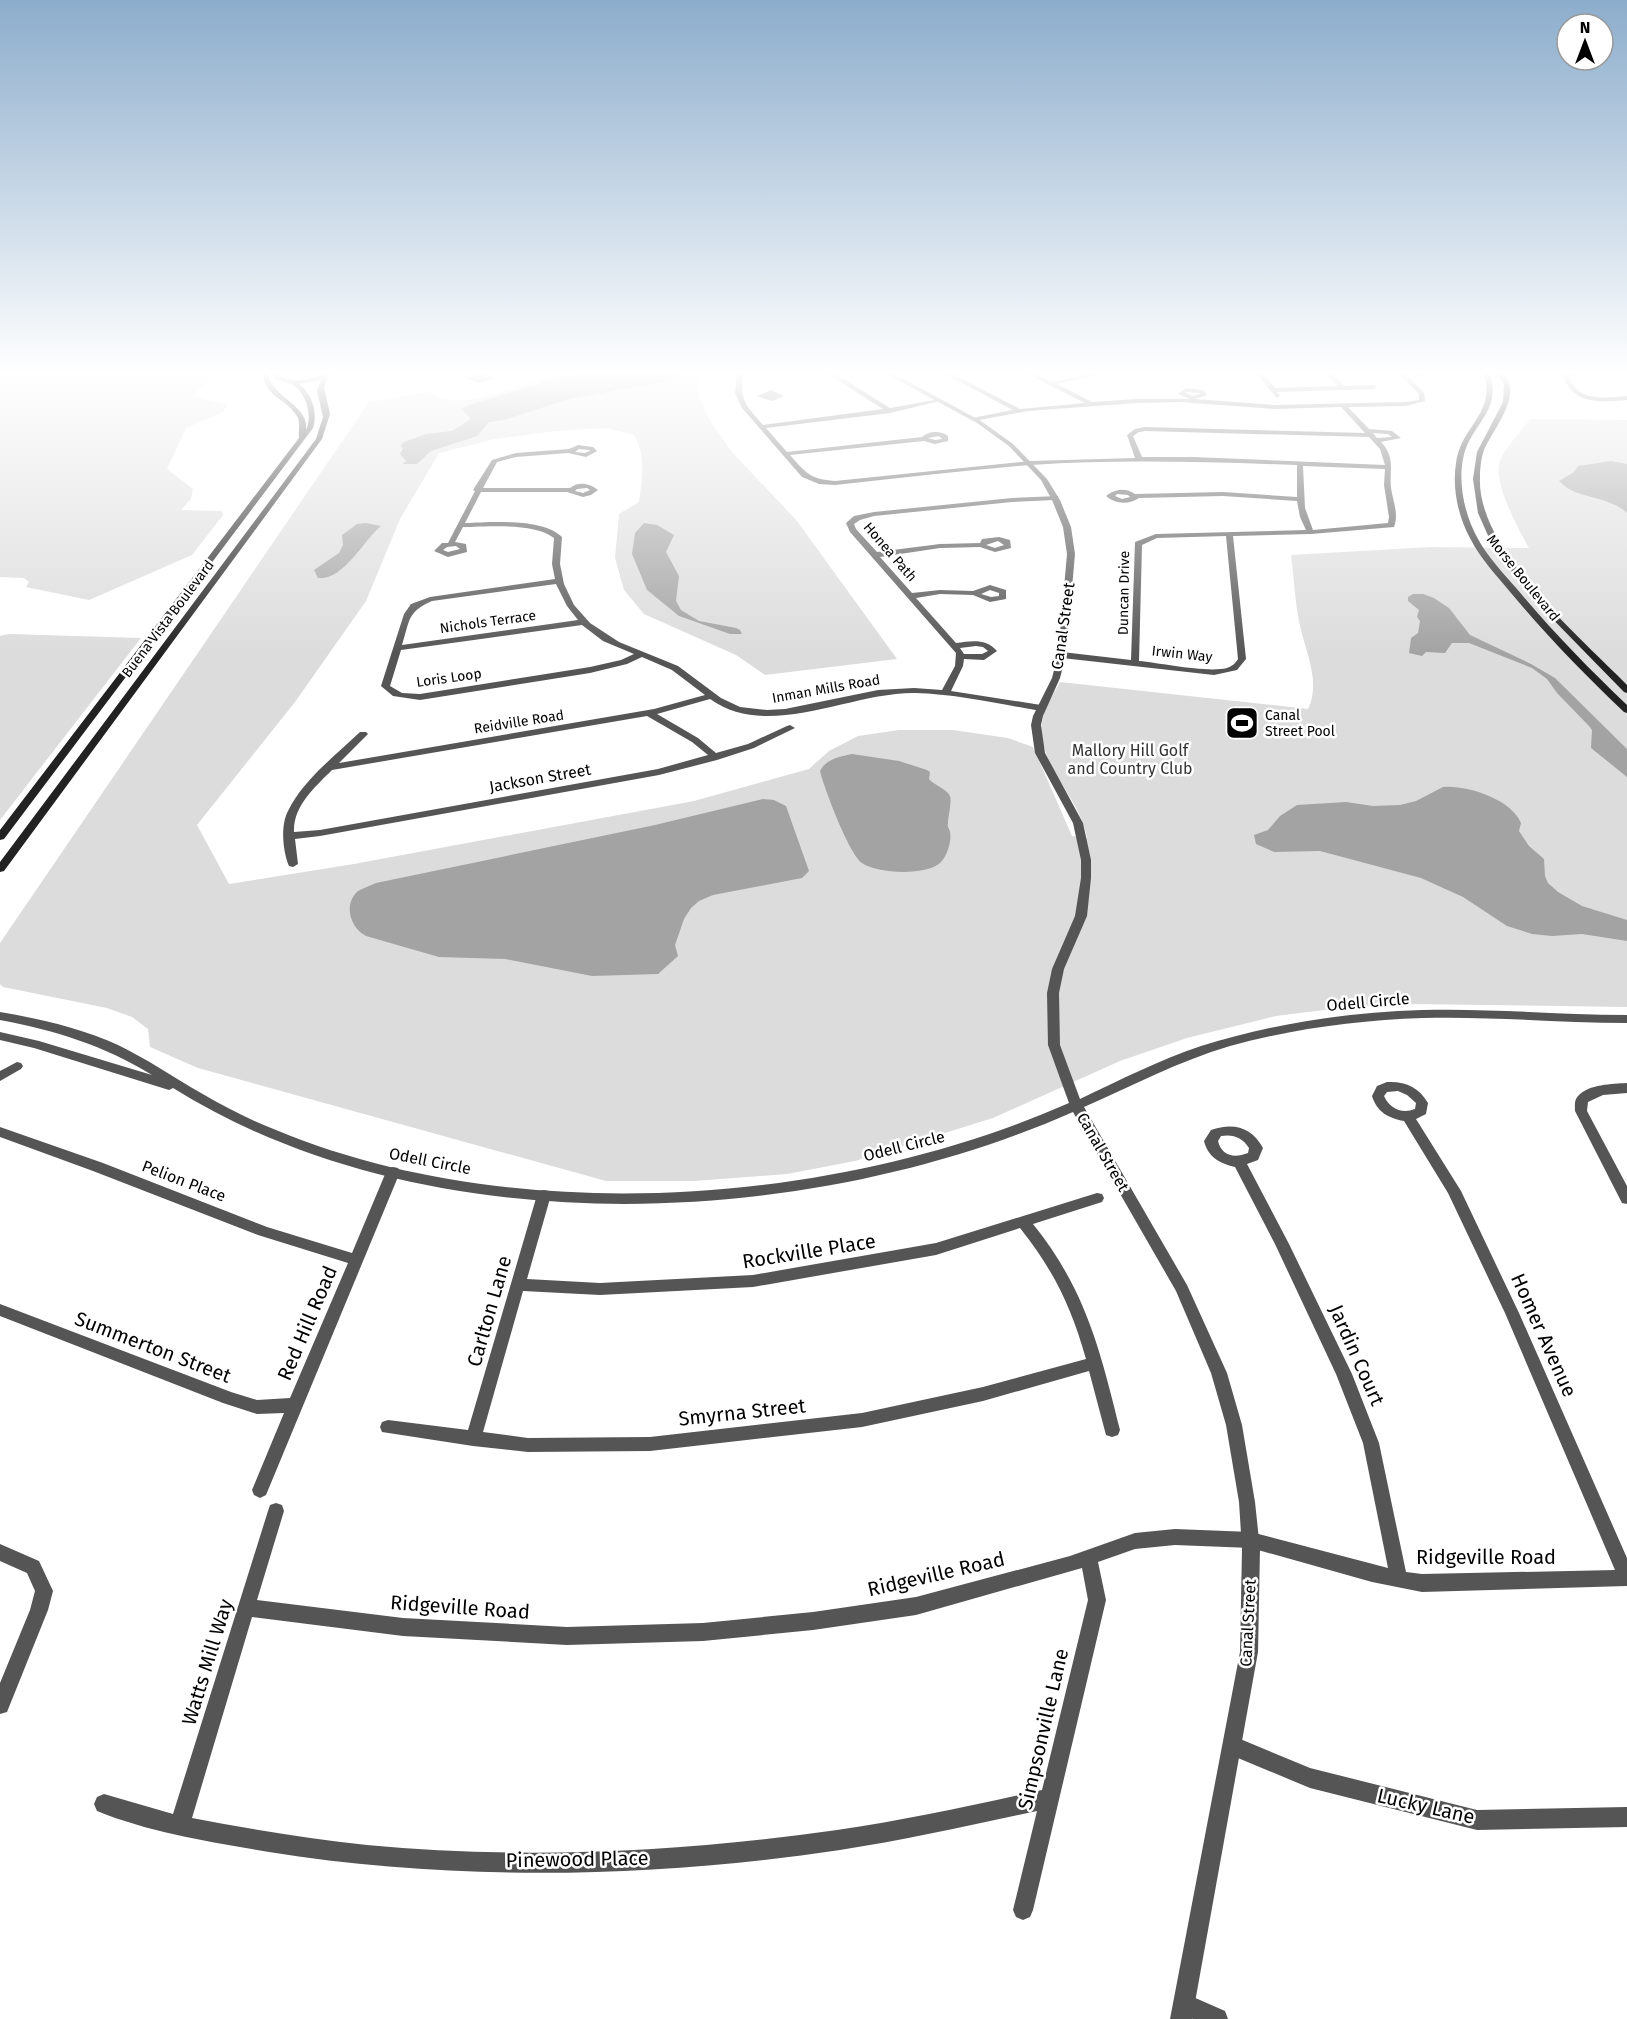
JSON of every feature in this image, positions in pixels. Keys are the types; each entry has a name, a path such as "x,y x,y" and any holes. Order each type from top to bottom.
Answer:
{"main road":[{"name":"Buena Vista Boulevard","path":"0,837 282,465"},
{"name":"Buena Vista Boulevard","path":"0,869 300,465"},
{"name":"Morse Boulevard","path":"1460,465 1461,505 1473,537 1532,613 1627,710"},
{"name":"Morse Boulevard","path":"1478,465 1476,479 1482,513 1498,549 1538,599 1627,690"}],"street":[{"path":"450,544 490,465"},
{"path":"796,465 808,478 827,483 1007,465"},
{"name":"Canal Street","path":"1032,465 1044,479 1055,498 1067,527 1071,554 1062,655 1056,678 1041,708 1036,725 1040,753 1078,823 1086,860 1085,895 1081,916 1058,969 1053,993 1054,1045 1076,1105 1182,1289 1219,1373 1234,1425 1251,1540 1249,1652 1183,2012"},
{"path":"1300,465 1300,499 1306,526 1311,532"},
{"path":"1336,465 1389,467"},
{"name":"Duncan Drive","path":"1135,663 1138,544 1156,536 1311,532 1391,525 1393,517 1387,485 1389,467"},
{"path":"477,490 570,490"},
{"path":"1135,496 1223,494 1300,499"},
{"name":"Honea Path","path":"960,656 955,646 850,527 850,523 857,518 1012,500 1055,498"},
{"name":"Inman Mills Road","path":"459,525 536,528 555,532 558,537 556,563 559,581 569,602 584,622 608,641 673,666 711,696 734,709 759,714 789,711 897,691 945,693 1041,708"},
{"name":"Irwin Way","path":"1062,655 1214,672 1234,668 1240,664 1242,659 1229,534"},
{"path":"875,555 939,546 982,545"},
{"name":"Loris Loop","path":"559,581 421,602 408,614 385,686 397,695 409,697 590,670 624,662 642,654"},
{"path":"910,596 940,592 976,593"},
{"name":"Nichols Terrace","path":"396,648 584,622"},
{"path":"945,693 959,666 960,656 984,657 993,651 989,646 979,643 955,646"},
{"name":"Reidville Road","path":"331,767 649,713 711,696"},
{"path":"649,713 667,726 706,745 714,758"},
{"name":"Jackson Street","path":"290,836 320,833 620,780 714,758 751,746 790,728"},
{"path":"293,864 289,820 292,811 307,790 363,734"},
{"name":"Odell Circle","path":"0,1016 83,1035 127,1054 231,1116 273,1134 393,1172 499,1190 544,1195 647,1197 712,1195 789,1187 896,1167 946,1153 1039,1121 1187,1056 1238,1040 1322,1023 1425,1014 1627,1019"},
{"name":"Odell Circle","path":"0,1036 78,1056 185,1090"},
{"path":"0,1077 17,1066"},
{"path":"1627,1088 1608,1089 1589,1094 1582,1100 1581,1111 1627,1199"},
{"name":"Homer Avenue","path":"1408,1116 1454,1191 1512,1313 1627,1578"},
{"name":"Pelion Place","path":"0,1132 263,1231 356,1260"},
{"name":"Jardin Court","path":"1239,1162 1282,1244 1344,1374 1368,1433 1399,1578"},
{"name":"Red Hill Road","path":"260,1490 393,1172"},
{"name":"Carlton Lane","path":"473,1439 544,1195"},
{"name":"Rockville Place","path":"518,1285 600,1289 753,1281 936,1249 1097,1198"},
{"path":"1023,1222 1044,1247 1069,1289 1095,1363 1112,1430"},
{"name":"Summerton Street","path":"0,1310 229,1398 257,1407 295,1405"},
{"name":"Smyrna Street","path":"388,1427 528,1445 650,1444 862,1420 983,1394 1095,1363"},
{"name":"Watts Mill Way","path":"180,1826 276,1511"},
{"name":"Ridgeville Road","path":"247,1608 403,1627 555,1635 703,1632 813,1621 916,1606 1089,1558 1135,1541 1175,1537 1251,1540 1372,1574 1422,1583 1627,1578"},
{"path":"0,1552 33,1567 44,1591 39,1610 0,1705"},
{"name":"Simpsonville Lane","path":"1023,1910 1097,1600 1089,1558"},
{"name":"Lucky Lane","path":"1233,1746 1310,1778 1477,1820 1627,1817"},
{"name":"Pinewood Place","path":"104,1804 180,1826 391,1857 515,1861 644,1860 811,1844 968,1816 1050,1798"},
{"path":"1183,2012 1217,2019"}],"green space":[{"path":"0,465 169,465 167,469 193,489 191,499 181,510 222,511 223,515 192,555 89,600 26,587 29,582 24,578 0,577"},
{"name":"Mallory Hill Golf and Country Club","path":"326,465 432,465 400,519 366,601 295,702 197,825 229,884 354,864 694,801 809,769 829,751 858,736 899,730 953,730 1008,738 1033,747 1072,836 1087,838 1077,809 1046,754 1043,740 1044,713 1060,682 1308,709 1312,699 1313,678 1298,617 1291,555 1430,547 1529,548 1503,493 1500,465 1627,465 1627,1007 1411,1004 1348,1007 1276,1016 1187,1038 1120,1061 993,1118 855,1161 787,1174 694,1181 606,1181 198,1068 150,1047 148,1029 132,1017 107,1008 3,987 0,984 0,943"},
{"path":"642,465 744,465 797,521 897,659 765,675 736,655 644,614 624,590 615,558 619,514 639,502"},
{"path":"9,634 141,638 0,820 0,636"}],"shaded area":[{"path":"1627,465 1627,513 1610,503 1574,491 1559,481 1574,472 1578,466"},
{"path":"644,523 657,525 674,535 666,552 679,576 676,601 681,610 699,621 736,628 742,634 730,634 679,616 647,590 632,554 635,533"},
{"path":"357,524 381,526 344,567 327,577 318,578 314,570 339,553 343,545 342,535"},
{"path":"1413,594 1423,594 1434,598 1449,608 1470,635 1555,678 1627,749 1627,777 1591,748 1592,730 1547,679 1532,668 1469,643 1452,643 1445,653 1426,652 1422,656 1409,653 1411,638 1418,633 1420,621 1417,617 1419,610 1408,601 1408,597"},
{"path":"852,754 899,761 927,770 930,772 929,779 950,796 948,826 950,839 947,852 941,862 925,870 902,872 869,867 857,857 838,820 820,771 829,761"},
{"path":"1443,787 1476,791 1508,807 1521,823 1519,831 1529,846 1544,859 1545,876 1548,883 1558,892 1582,906 1627,920 1627,941 1582,934 1552,936 1532,934 1507,926 1463,897 1421,878 1320,851 1274,852 1256,844 1254,835 1268,830 1280,816 1297,805 1346,802 1373,806 1400,805 1416,801"},
{"path":"763,799 774,800 786,806 809,871 802,878 713,895 699,901 684,919 675,945 678,956 658,974 592,976 505,959 439,957 366,936 352,922 350,909 353,896 358,891 376,883 655,825"}],"place":[{"name":"Canal Street Pool","path":"1242,723"}]}
